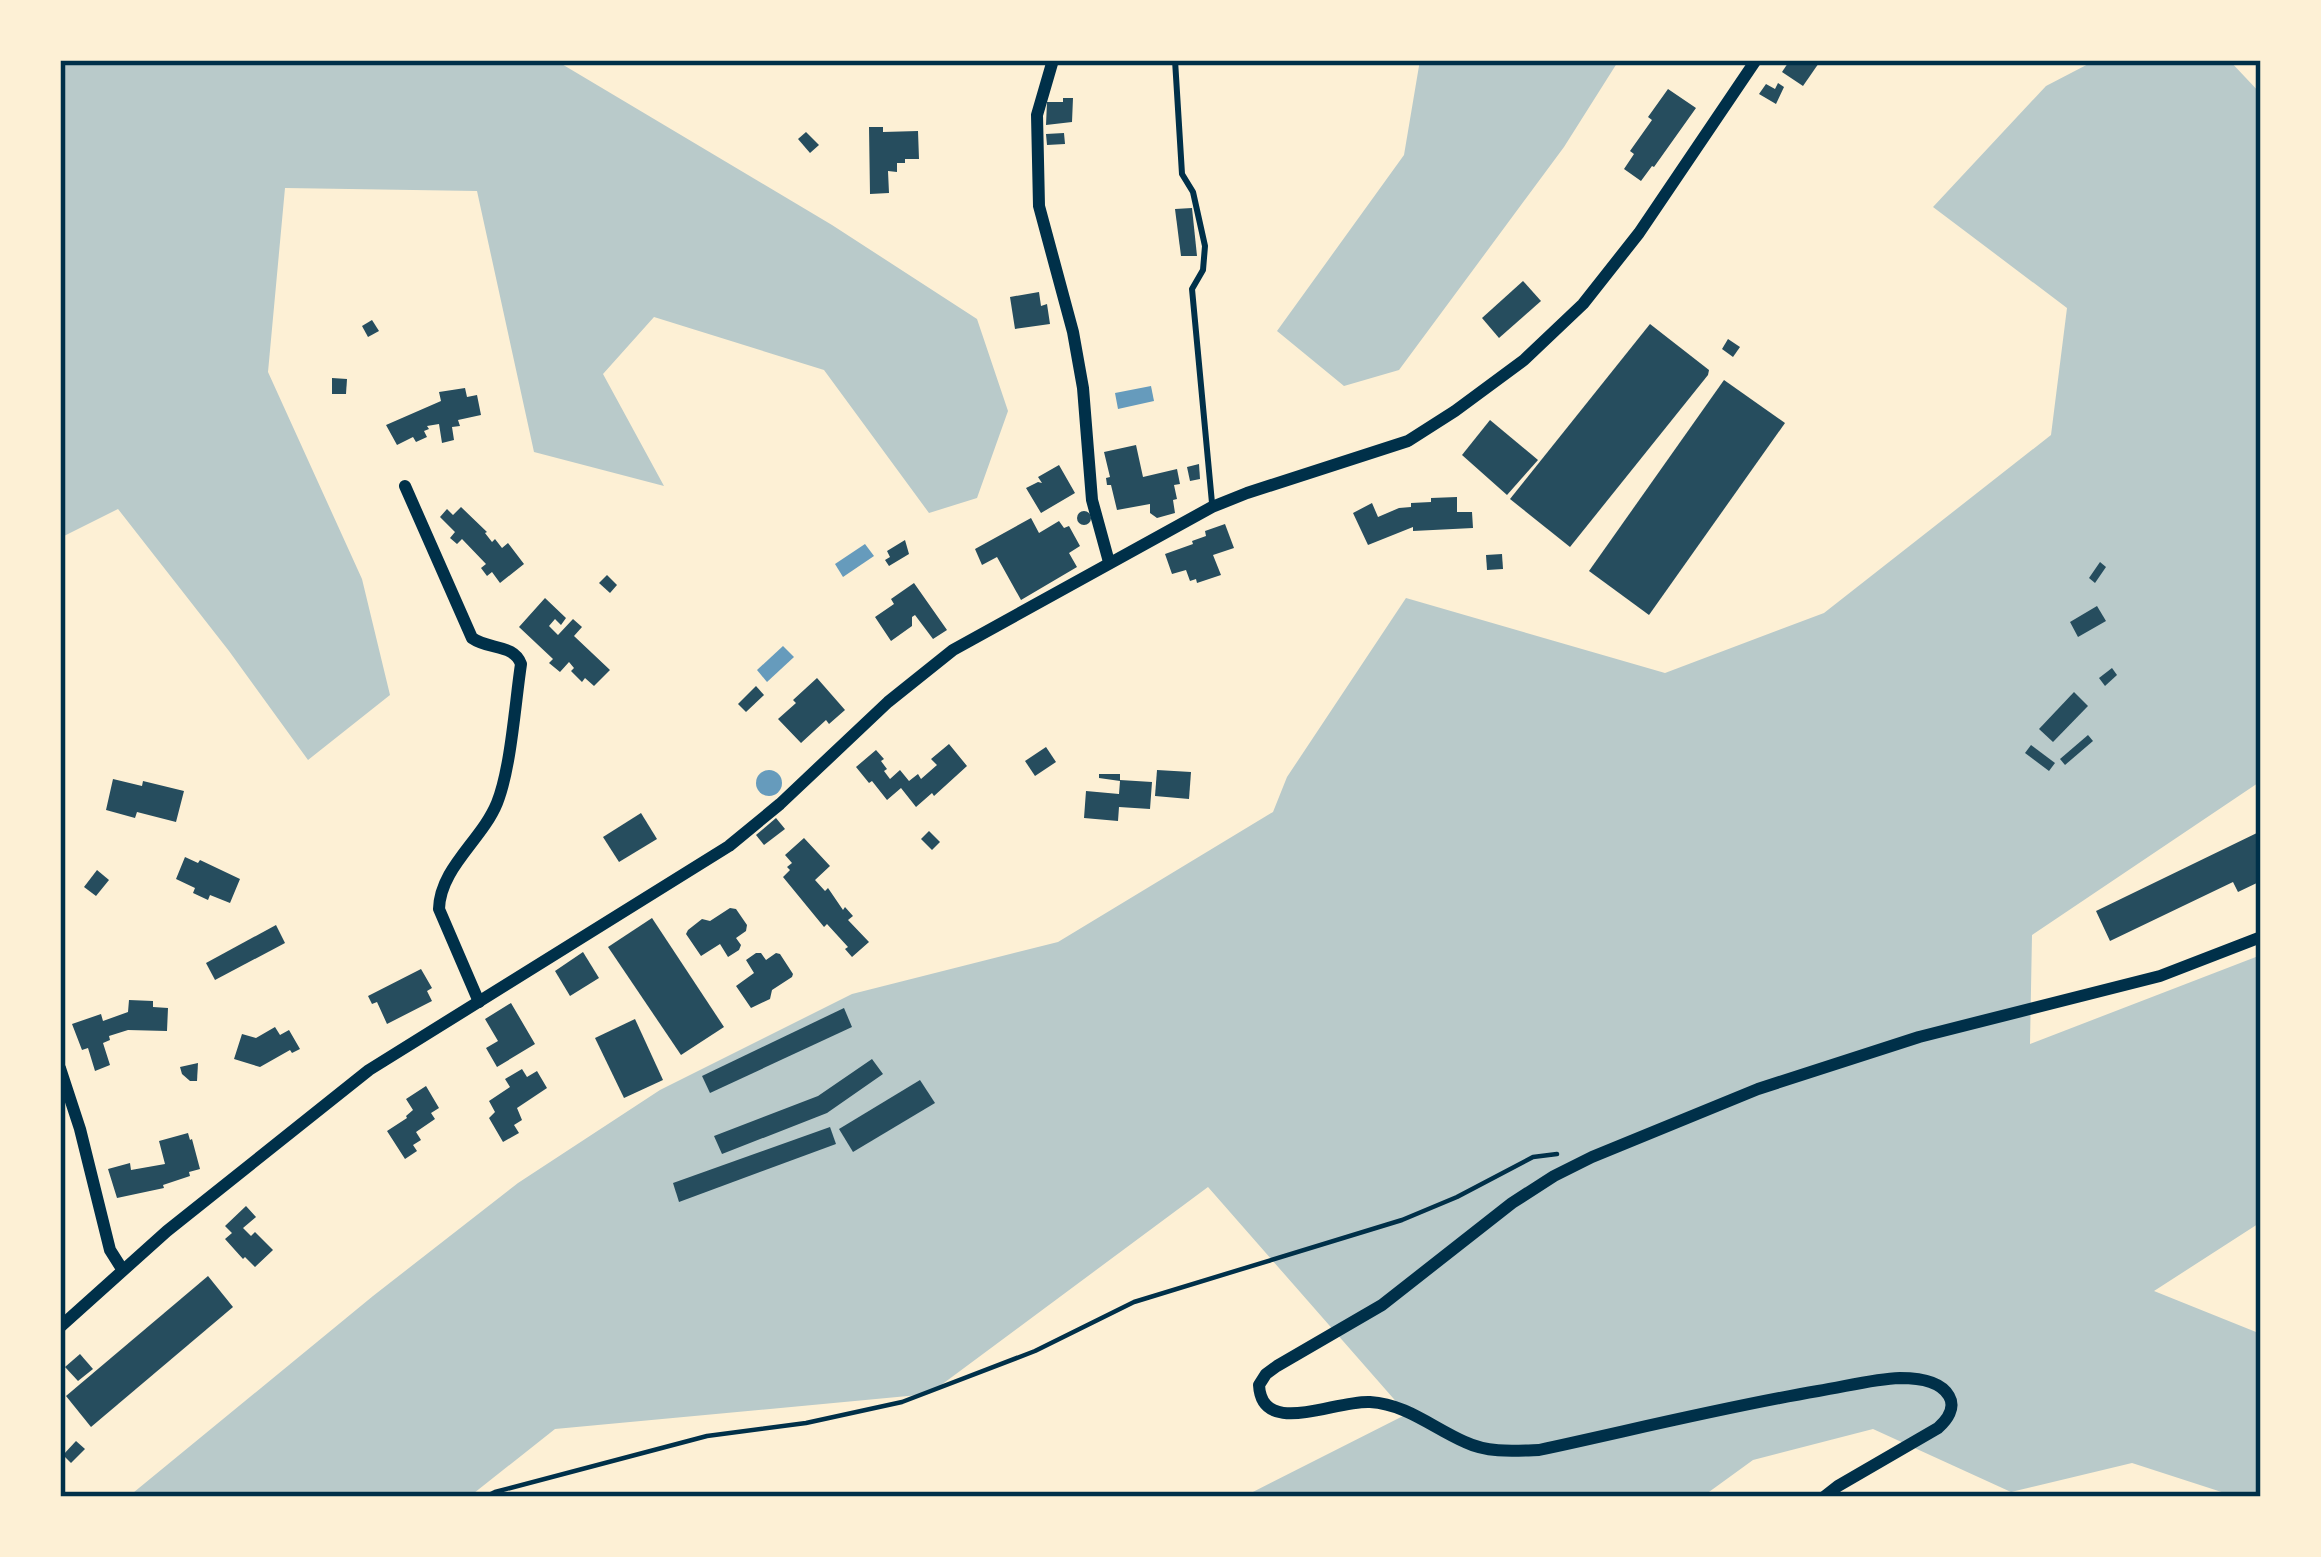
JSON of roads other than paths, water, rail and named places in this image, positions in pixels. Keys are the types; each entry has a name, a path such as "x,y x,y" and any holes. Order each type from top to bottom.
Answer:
{"street":[{"path":"1053,60 1037,116 1040,206 1083,388 1092,500 1109,562"},
{"path":"60,1327 122,1269 369,1070 729,846 953,650 1213,507 1408,441 1524,360 1583,304 1639,232 1756,60"},
{"path":"405,486 472,638 512,652 521,664 498,801 439,897 439,909 479,1002"},
{"path":"1824,1497 1938,1428 1952,1400 1939,1386 1924,1380 1897,1378 1780,1397 1539,1450 1513,1451 1468,1444 1383,1403 1364,1401 1274,1414 1263,1406 1258,1385 1276,1366 1382,1305 1512,1203 1592,1157 1759,1089 1919,1037 2160,976 2261,937"},
{"path":"60,1067 110,1250 122,1269"}],"lane":[{"path":"1175,60 1182,173 1193,192 1205,246 1203,269 1192,289 1213,507"}],"water":[{"path":"1151,386 1154,401 1118,409 1115,393"},
{"path":"865,544 874,556 843,577 835,564"},
{"path":"783,646 794,657 767,682 757,670"},
{"path":"769,770 782,783 769,796 756,783"}]}
